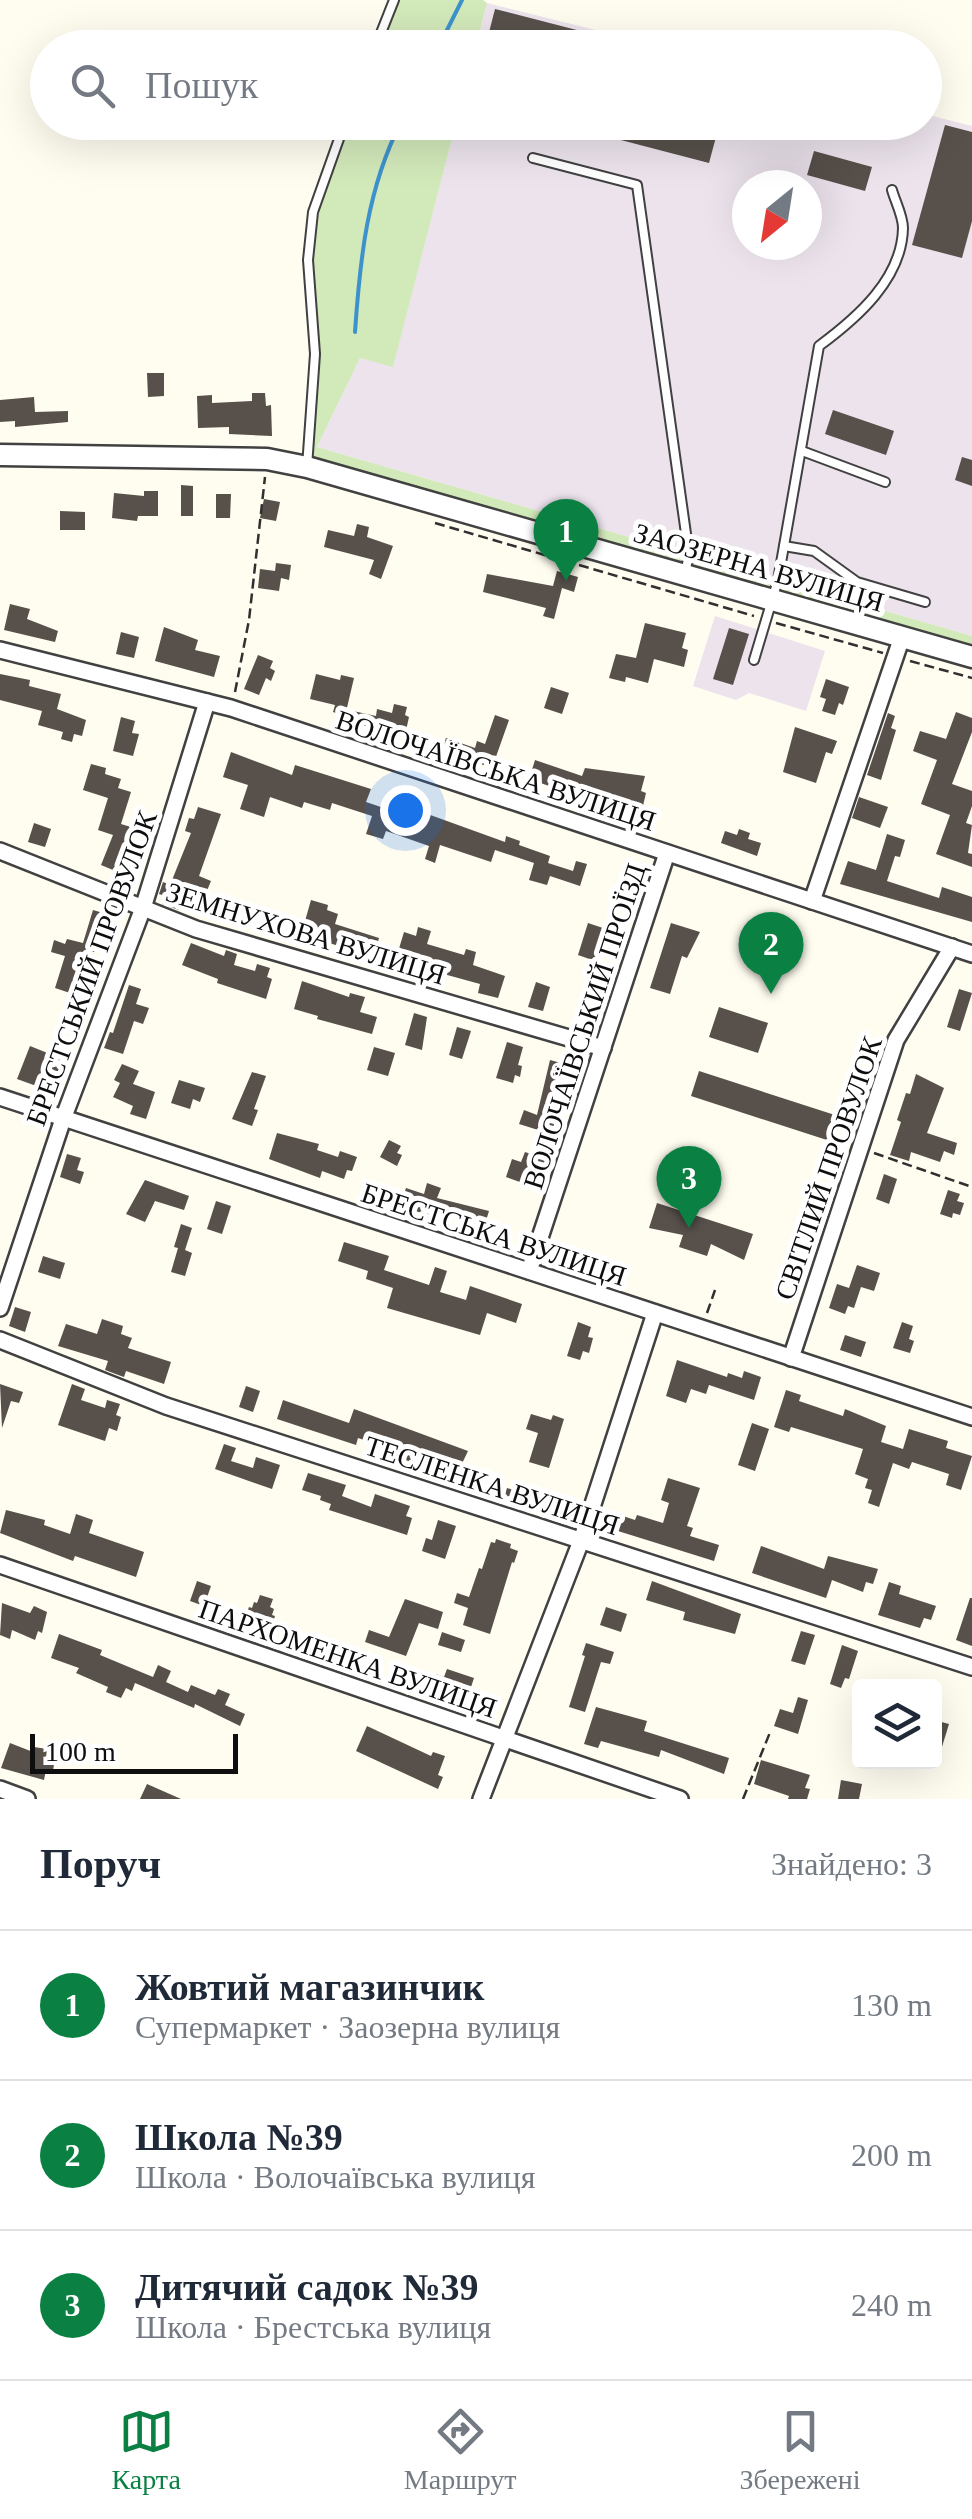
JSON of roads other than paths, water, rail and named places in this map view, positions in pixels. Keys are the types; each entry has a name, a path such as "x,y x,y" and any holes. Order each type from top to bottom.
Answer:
{"street":[{"name":"ЗАОЗЕРНА ВУЛИЦЯ","path":"0,455 267,459 307,467 685,575 770,611 898,650 972,657"},
{"name":"ВОЛОЧАЇВСЬКА ВУЛИЦЯ","path":"0,650 232,708 972,954"},
{"path":"812,901 898,650"},
{"name":"БРЕСТСЬКИЙ ПРОВУЛОК","path":"0,1308 63,1119 143,908 207,702"},
{"name":"ЗЕМНУХОВА ВУЛИЦЯ","path":"0,852 196,929 603,1048"},
{"name":"ВОЛОЧАЇВСЬКИЙ ПРОЇЗД","path":"529,1272 667,853"},
{"name":"СВІТЛИЙ ПРОВУЛОК","path":"792,1358 896,1040 952,947"},
{"name":"БРЕСТСЬКА ВУЛИЦЯ","path":"0,1097 972,1417"},
{"path":"482,1799 581,1541 655,1313"},
{"name":"ТЕСЛЕНКА ВУЛИЦЯ","path":"0,1340 166,1406 972,1667"},
{"name":"ПАРХОМЕНКА ВУЛИЦЯ","path":"0,1564 680,1799"},
{"path":"0,1790 27,1799"}],"lane":[{"path":"382,30 394,0"},
{"path":"307,467 314,354 308,260 313,212 339,140"},
{"path":"532,158 637,185 689,554 685,575"},
{"path":"754,660 770,611 784,546 820,346 850,324 876,295 896,262 904,226 892,190"},
{"path":"802,450 885,482"},
{"path":"784,546 814,551 857,582 925,602"}],"waterway":[{"path":"447,30 462,0"},
{"path":"355,332 373,199 392,140"}],"place":[{"name":"Жовтий магазинчик","path":"566,581"},
{"name":"Школа №39","path":"771,994"},
{"name":"Дитячий садок №39","path":"689,1228"}]}
